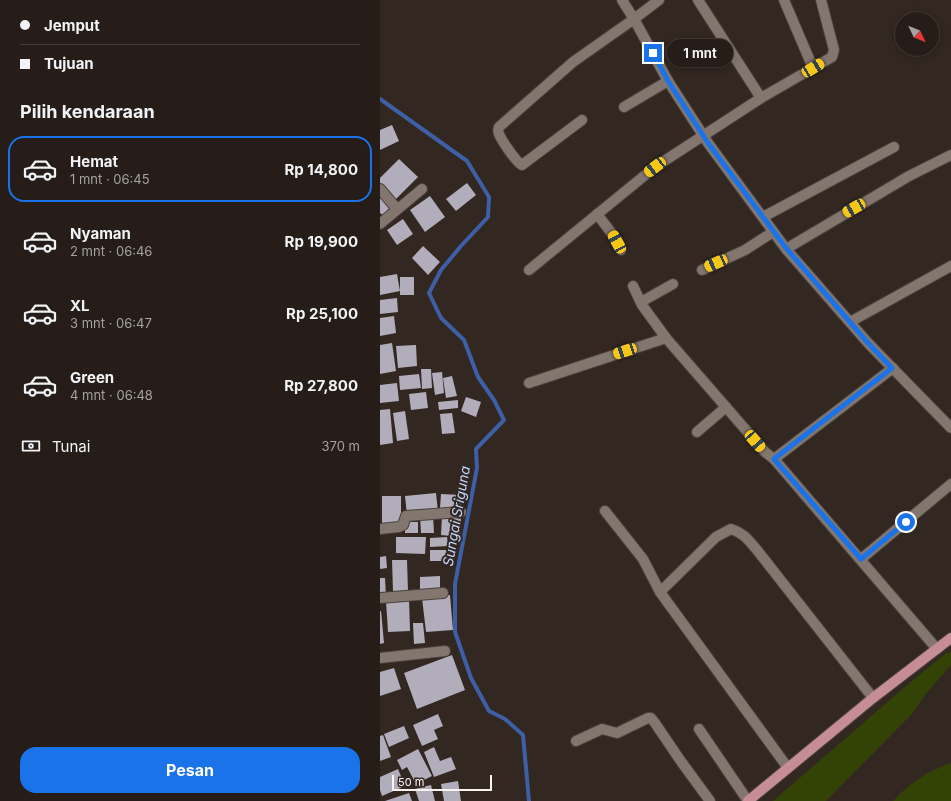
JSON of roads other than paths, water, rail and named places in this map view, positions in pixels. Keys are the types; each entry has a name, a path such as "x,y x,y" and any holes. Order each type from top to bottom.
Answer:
{"main road":[{"path":"748,801 873,698 951,638"}],"street":[{"path":"622,0 668,81 703,135 773,232 850,322 892,368 951,428"},
{"path":"582,120 522,165 508,149 498,130 499,127 572,62 659,0"},
{"path":"698,0 761,98"},
{"path":"784,0 813,68"},
{"path":"529,270 655,167 761,98 832,57 834,54 833,46 820,0"},
{"path":"624,107 668,81"},
{"path":"763,217 894,146"},
{"path":"786,248 909,176 951,155"},
{"path":"380,189 397,209"},
{"path":"380,224 422,189"},
{"path":"596,214 613,235 621,250"},
{"path":"702,270 745,250 773,232"},
{"path":"850,322 951,266"},
{"path":"641,302 673,284"},
{"path":"633,286 641,302 666,338 765,452 774,459 937,649"},
{"path":"529,383 666,338"},
{"path":"774,459 892,368"},
{"path":"697,432 726,408"},
{"path":"861,559 951,484"},
{"path":"605,511 643,559 660,592 788,768"},
{"path":"380,529 402,526 406,516 461,512"},
{"path":"660,592 716,537 731,529 739,531 750,541 873,698"},
{"path":"380,598 442,593"},
{"path":"380,658 446,651"},
{"path":"576,741 602,729 617,733 648,718 651,718 710,801"},
{"path":"700,728 748,801"}],"waterway":[{"name":"Sungai Sriguna","path":"380,99 467,161 489,197 488,217 441,270 429,293 441,318 464,340 478,377 494,400 504,420 476,449 477,468 455,584 455,632 471,678 489,711 505,719 523,735 529,801"}]}
